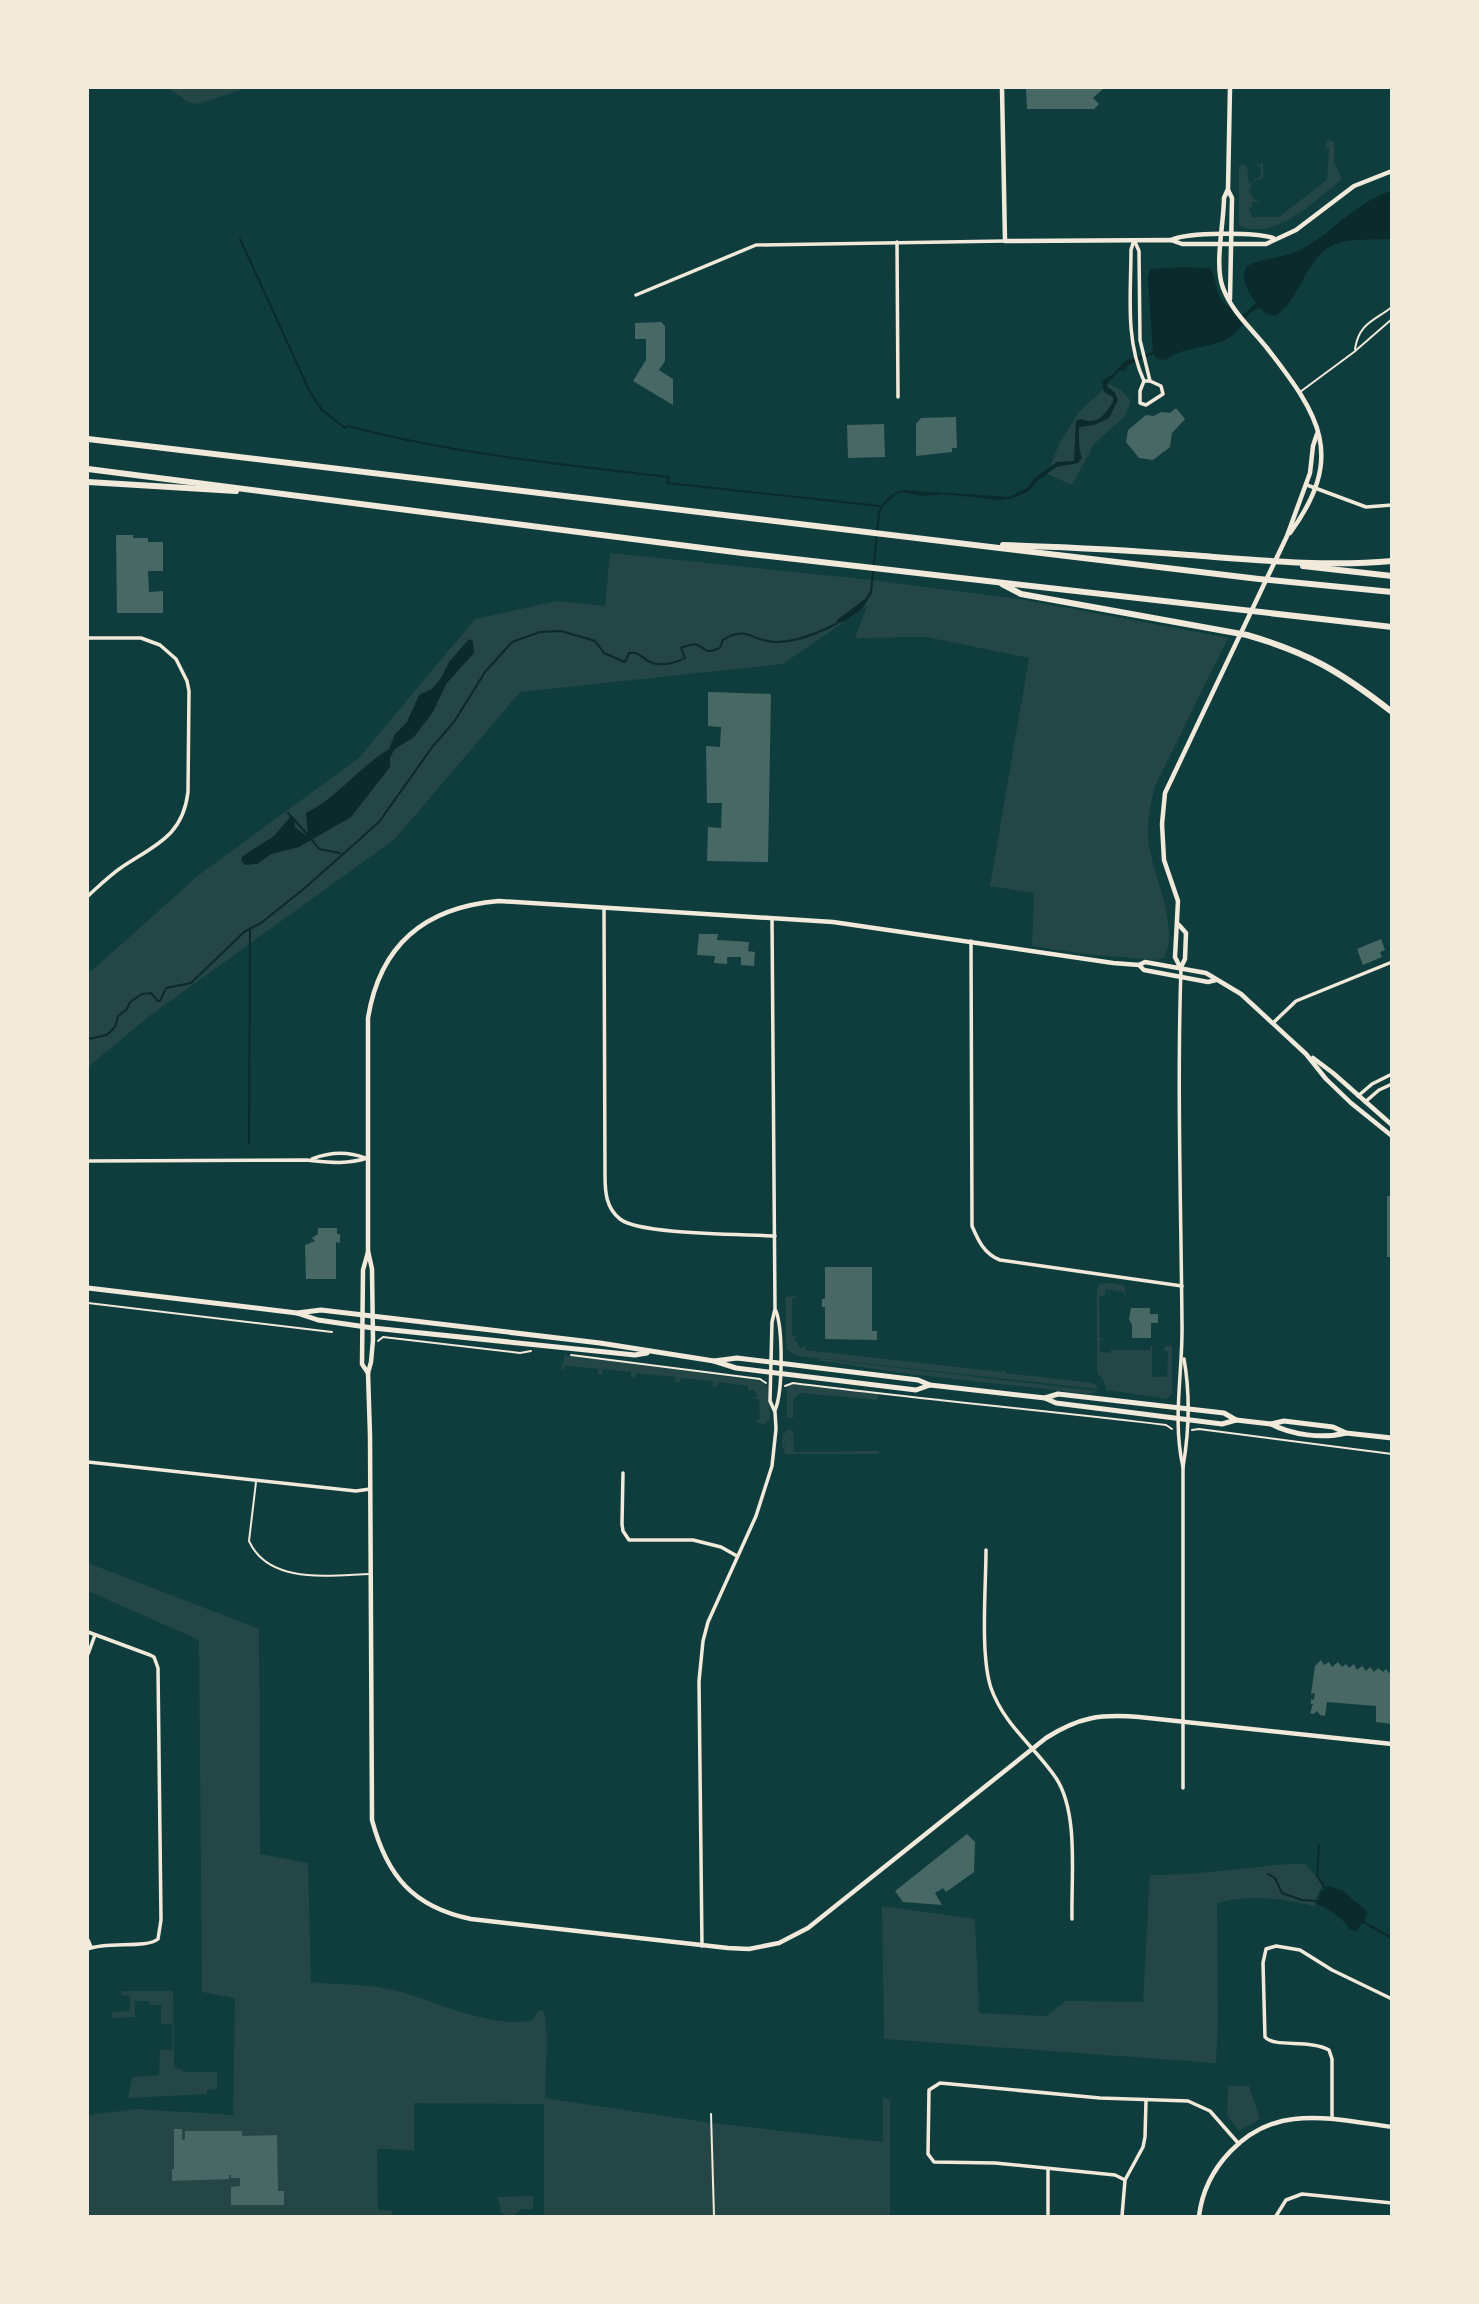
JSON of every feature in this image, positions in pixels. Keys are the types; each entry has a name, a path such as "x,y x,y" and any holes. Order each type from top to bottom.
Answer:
{"highway":[{"path":"88,439 955,543 1391,592"},
{"path":"88,468 742,553 1391,627"},
{"path":"88,482 276,493"},
{"path":"955,543 1107,549 1241,559 1391,576"},
{"path":"1241,559 1364,563 1391,561"},
{"path":"997,582 1021,594 1207,627 1281,644 1330,667 1391,712"}],"main road":[{"path":"88,1288 297,1313 318,1320 373,1328 635,1355 650,1352"},
{"path":"297,1313 321,1310 600,1343 714,1361 736,1368 916,1390 930,1385"},
{"path":"714,1361 737,1358 918,1380 930,1385 1045,1398 1056,1403 1186,1420 1222,1424 1236,1420 1271,1424 1283,1431 1391,1438"},
{"path":"1045,1398 1058,1394 1224,1413 1236,1420"}],"street":[{"path":"1002,88 1005,241"},
{"path":"1230,88 1228,189 1224,198 1222,244 1223,287 1247,327 1266,347 1309,406 1323,447 1321,475 1316,488 1303,515 1287,536"},
{"path":"636,295 756,244 1171,240 1182,244 1266,244 1296,230 1354,186 1391,171"},
{"path":"1228,189 1232,198 1230,300"},
{"path":"1171,240 1181,236 1223,235 1264,235 1274,239"},
{"path":"1134,240 1139,251 1140,340 1150,380"},
{"path":"1134,240 1131,250 1131,344 1143,381 1140,403 1146,405 1163,394 1161,386 1150,380 1143,381"},
{"path":"897,242 898,397"},
{"path":"1181,968 1175,957 1175,932 1179,925 1177,895 1164,860 1162,824 1165,793 1287,536 1307,485 1317,434"},
{"path":"1307,485 1366,507 1391,505"},
{"path":"88,638 141,638 160,645 183,669 189,691 188,792 187,805 180,823 161,842 119,869 88,896"},
{"path":"1391,1136 1326,1079 1306,1054 1252,1002 1211,975 1145,962 1139,965 857,925 499,901 475,903 437,916 413,932 396,949 372,992 368,1018 368,1251 372,1269 373,1317 372,1362 368,1373 372,1820 384,1860 408,1889 426,1903 449,1914 467,1918 702,1946 749,1949 779,1943 799,1934 1032,1748 1060,1728 1088,1718 1120,1716 1182,1721 1391,1744"},
{"path":"604,909 605,1175 609,1206 621,1220 649,1229 775,1236"},
{"path":"702,1946 700,1661 708,1622 767,1487 776,1447 775,1412 771,1401 772,1322 775,1309 772,918"},
{"path":"1179,925 1186,933 1185,959 1181,968 1183,1353 1178,1408 1178,1443 1184,1467"},
{"path":"971,941 972,1226 978,1240 986,1251 1000,1260 1182,1286"},
{"path":"1273,1023 1296,1000 1391,962"},
{"path":"1139,965 1144,970 1208,982 1216,980"},
{"path":"1306,1054 1334,1073 1391,1125"},
{"path":"1351,1103 1371,1084 1391,1074"},
{"path":"1358,1109 1378,1090 1391,1084"},
{"path":"767,1098 773,1097"},
{"path":"309,1160 326,1153 354,1153 367,1158"},
{"path":"88,1161 309,1160 326,1163 354,1162 367,1158"},
{"path":"368,1251 363,1270 362,1326 362,1364 368,1373"},
{"path":"775,1309 780,1321 780,1374 775,1412"},
{"path":"1183,1353 1187,1409 1184,1467 1183,1788"},
{"path":"88,1462 256,1482 356,1491 370,1489"},
{"path":"623,1473 622,1524 629,1540 693,1539 721,1547 737,1556"},
{"path":"986,1550 988,1679 1002,1712 1057,1779 1068,1803 1072,1919"},
{"path":"88,1632 154,1657 158,1668 161,1920 158,1939 151,1944 118,1943 89,1948 88,1940"},
{"path":"88,1654 95,1634"},
{"path":"1332,2120 1332,2059 1329,2050 1322,2046 1297,2042 1274,2044 1265,2037 1263,1963 1266,1949 1276,1946 1300,1950 1391,1999"},
{"path":"1125,2180 1115,2175 995,2164 934,2162 928,2154 929,2090 940,2083 950,2083 1146,2101 1174,2100 1200,2105 1210,2111 1239,2144"},
{"path":"1122,2217 1125,2180 1146,2137 1146,2101"},
{"path":"1199,2217 1208,2184 1217,2167 1252,2133 1291,2119 1332,2120 1391,2127"},
{"path":"1048,2169 1048,2217"},
{"path":"1276,2217 1286,2200 1302,2194 1391,2203"}],"lane":[{"path":"1354,352 1356,340 1365,326 1391,307"},
{"path":"1299,392 1354,352 1391,318"},
{"path":"256,1482 249,1541 268,1564 290,1573 371,1574"}],"path":[{"path":"88,1303 332,1332"},
{"path":"378,1341 383,1337 520,1353 537,1350"},
{"path":"568,1353 761,1379 767,1384"},
{"path":"785,1386 793,1383 1087,1415 1166,1425 1173,1429"},
{"path":"1195,1431 1199,1429 1391,1454"},
{"path":"711,2114 714,2217"}],"shaded area":[{"path":"169,88 246,88 198,104 188,102"},
{"path":"1328,140 1334,142 1334,162 1342,179 1294,217 1280,224 1266,229 1239,225 1239,166 1247,167 1249,184 1261,176 1261,167 1257,166 1263,162 1263,178 1253,182 1249,189 1252,197 1259,202 1252,202 1252,207 1249,208 1252,217 1279,217 1327,180 1329,148 1325,147"},
{"path":"1391,191 1391,239 1349,241 1326,249 1285,308 1276,316 1267,314 1260,308 1254,310 1229,338 1178,353 1166,360 1157,359 1153,354 1119,371 1106,385 1118,400 1109,418 1094,425 1079,427 1082,458 1078,463 1056,467 1036,482 1028,492 1009,499 944,494 922,496 901,492 895,495 882,507 880,515 872,593 862,609 836,624 837,620 865,599 870,591 878,512 885,501 892,495 904,490 1009,497 1027,488 1035,478 1057,462 1074,461 1076,421 1100,418 1113,402 1113,397 1104,392 1102,381 1125,361 1153,352 1148,278 1150,269 1210,268 1223,301 1239,315 1244,314 1256,303 1244,281 1247,266 1304,248 1355,210"},
{"path":"1109,384 1121,390 1131,401 1125,416 1094,444 1072,485 1047,474 1059,444 1079,412"},
{"path":"610,553 872,580 1025,600 1228,638 1155,786 1152,801 1148,824 1149,846 1168,918 1168,946 1164,958 1156,960 1085,954 1032,946 1034,893 990,886 1029,658 926,637 855,638 867,606 783,664 520,692 395,839 148,1017 88,1067 88,974 200,874 359,758 475,619 557,601 605,606"},
{"path":"469,639 473,641 474,653 446,684 433,712 414,737 395,749 390,757 390,767 351,817 299,847 271,854 257,864 245,865 241,860 243,856 274,836 291,816 294,817 295,827 308,835 306,813 328,799 389,749 395,734 407,722 419,695 432,689 449,662"},
{"path":"1100,1284 1124,1285 1126,1294 1124,1297 1124,1292 1106,1289 1104,1296 1099,1296 1100,1338 1105,1339 1100,1340 1100,1352 1150,1350 1151,1345 1157,1345 1152,1346 1152,1377 1167,1377 1168,1351 1163,1350 1166,1346 1172,1346 1172,1393 1167,1399 1106,1390 1104,1381 1097,1372 1097,1289"},
{"path":"786,1297 797,1298 792,1298 792,1336 797,1336 794,1339 801,1348 806,1345 805,1350 1002,1372 1004,1369 1005,1373 1092,1383 1097,1385 1098,1389 797,1356 786,1349"},
{"path":"565,1355 761,1381 769,1387 770,1420 764,1425 755,1421 760,1419 759,1399 754,1399 758,1396 753,1389 748,1391 748,1386 718,1382 717,1387 713,1387 713,1381 681,1378 679,1383 675,1382 675,1377 636,1373 635,1378 631,1377 631,1372 603,1369 602,1374 598,1374 598,1369 565,1365 564,1370 561,1369"},
{"path":"816,1360 1097,1391 1090,1394 909,1374"},
{"path":"790,1384 879,1395 877,1400 801,1393 793,1400 793,1418 787,1418 787,1389"},
{"path":"787,1429 793,1431 794,1452 879,1451 879,1454 786,1454 785,1442 783,1451 782,1443"},
{"path":"88,1563 259,1629 260,1854 308,1863 311,1982 398,1991 497,2021 531,2021 540,2010 544,2011 547,2034 545,2098 711,2123 883,2142 883,2098 890,2100 890,2216 544,2216 544,2104 414,2103 414,2150 377,2149 378,2210 392,2211 393,2216 88,2216 88,2115 137,2109 233,2115 235,1998 202,1992 199,1640 88,1591"},
{"path":"1305,1864 1323,1884 1314,1903 1317,1907 1267,1898 1217,1903 1216,2063 884,2039 882,1906 975,1919 979,2013 1046,2016 1066,2001 1143,2002 1150,1875 1190,1874"},
{"path":"1329,1886 1343,1891 1368,1912 1356,1931 1349,1929 1339,1917 1317,1904 1320,1892"},
{"path":"122,1991 173,1991 174,2067 183,2072 217,2072 217,2089 207,2090 207,2094 128,2098 132,2077 159,2075 160,2050 172,2050 172,2024 161,2024 161,2005 150,2005 149,2001 135,2001 135,2017 112,2018 112,2012 130,2011 130,1996 121,1995"},
{"path":"1228,2086 1249,2086 1260,2119 1239,2131 1227,2115"},
{"path":"533,2196 533,2209 521,2209 513,2216 506,2216 501,2212 498,2197"}],"building":[{"path":"1026,88 1104,88 1093,98 1099,104 1094,109 1027,109"},
{"path":"661,322 665,326 665,361 659,370 673,379 673,405 633,381 646,360 646,339 635,339 635,323"},
{"path":"1176,408 1185,419 1172,433 1170,447 1153,460 1139,458 1126,442 1128,430 1146,415 1170,413"},
{"path":"956,417 957,448 952,448 952,452 916,456 916,424 921,418"},
{"path":"884,424 885,457 848,458 847,425"},
{"path":"116,535 133,535 133,538 148,538 148,542 163,542 163,571 148,571 149,592 163,591 163,613 117,613"},
{"path":"708,692 771,694 768,862 707,861 708,827 721,828 722,803 707,803 706,746 720,747 721,727 708,726"},
{"path":"699,934 718,934 717,940 749,942 748,951 755,952 754,966 741,965 741,957 727,957 727,964 714,963 715,956 697,955"},
{"path":"1381,939 1385,950 1380,952 1382,957 1363,965 1357,949"},
{"path":"1387,1196 1392,1196 1392,1257 1387,1257"},
{"path":"318,1228 337,1228 337,1234 340,1234 340,1243 336,1242 336,1279 306,1279 305,1245 315,1241 312,1238 318,1234"},
{"path":"825,1267 872,1267 872,1331 877,1331 877,1340 825,1339 825,1307 822,1307 822,1299 825,1299"},
{"path":"1131,1308 1150,1308 1150,1314 1158,1314 1158,1323 1151,1323 1151,1338 1132,1338 1129,1319"},
{"path":"1321,1660 1324,1665 1329,1662 1332,1667 1338,1662 1342,1667 1346,1664 1349,1668 1354,1664 1357,1670 1362,1666 1366,1671 1370,1667 1374,1672 1378,1668 1383,1672 1386,1669 1389,1673 1392,1671 1392,1724 1376,1722 1376,1706 1327,1702 1325,1716 1317,1711 1310,1713 1313,1704 1311,1699 1314,1700 1315,1693 1311,1694 1315,1666"},
{"path":"967,1834 975,1842 974,1872 946,1892 943,1888 935,1893 942,1905 903,1902 895,1891"},
{"path":"174,2129 182,2129 182,2140 185,2139 185,2131 242,2131 242,2136 277,2135 278,2191 284,2191 284,2205 231,2205 231,2187 240,2186 240,2178 231,2178 231,2175 229,2179 172,2181"}],"waterway":[{"path":"240,239 310,392 322,410 345,428 348,426 427,444 507,457 669,477 667,483 880,506"},
{"path":"88,1039 107,1035 115,1027 118,1016 127,1009 130,1002 142,994 151,993 160,1001 166,988 191,983 244,932 261,923 306,887 379,822 433,746 454,722 485,672 512,642 540,632 561,631 595,641 604,653 625,662 629,653 633,653 650,662 664,664 685,658 681,648 695,644 708,651 715,650 720,648 723,640 738,634 769,642 785,642 836,624"},
{"path":"288,813 308,835"},
{"path":"312,840 319,849 340,853"},
{"path":"249,1144 250,930"},
{"path":"1319,1845 1317,1876 1325,1888"},
{"path":"1268,1874 1275,1878 1282,1893 1302,1900 1317,1901"},
{"path":"1363,1922 1392,1938"}]}
